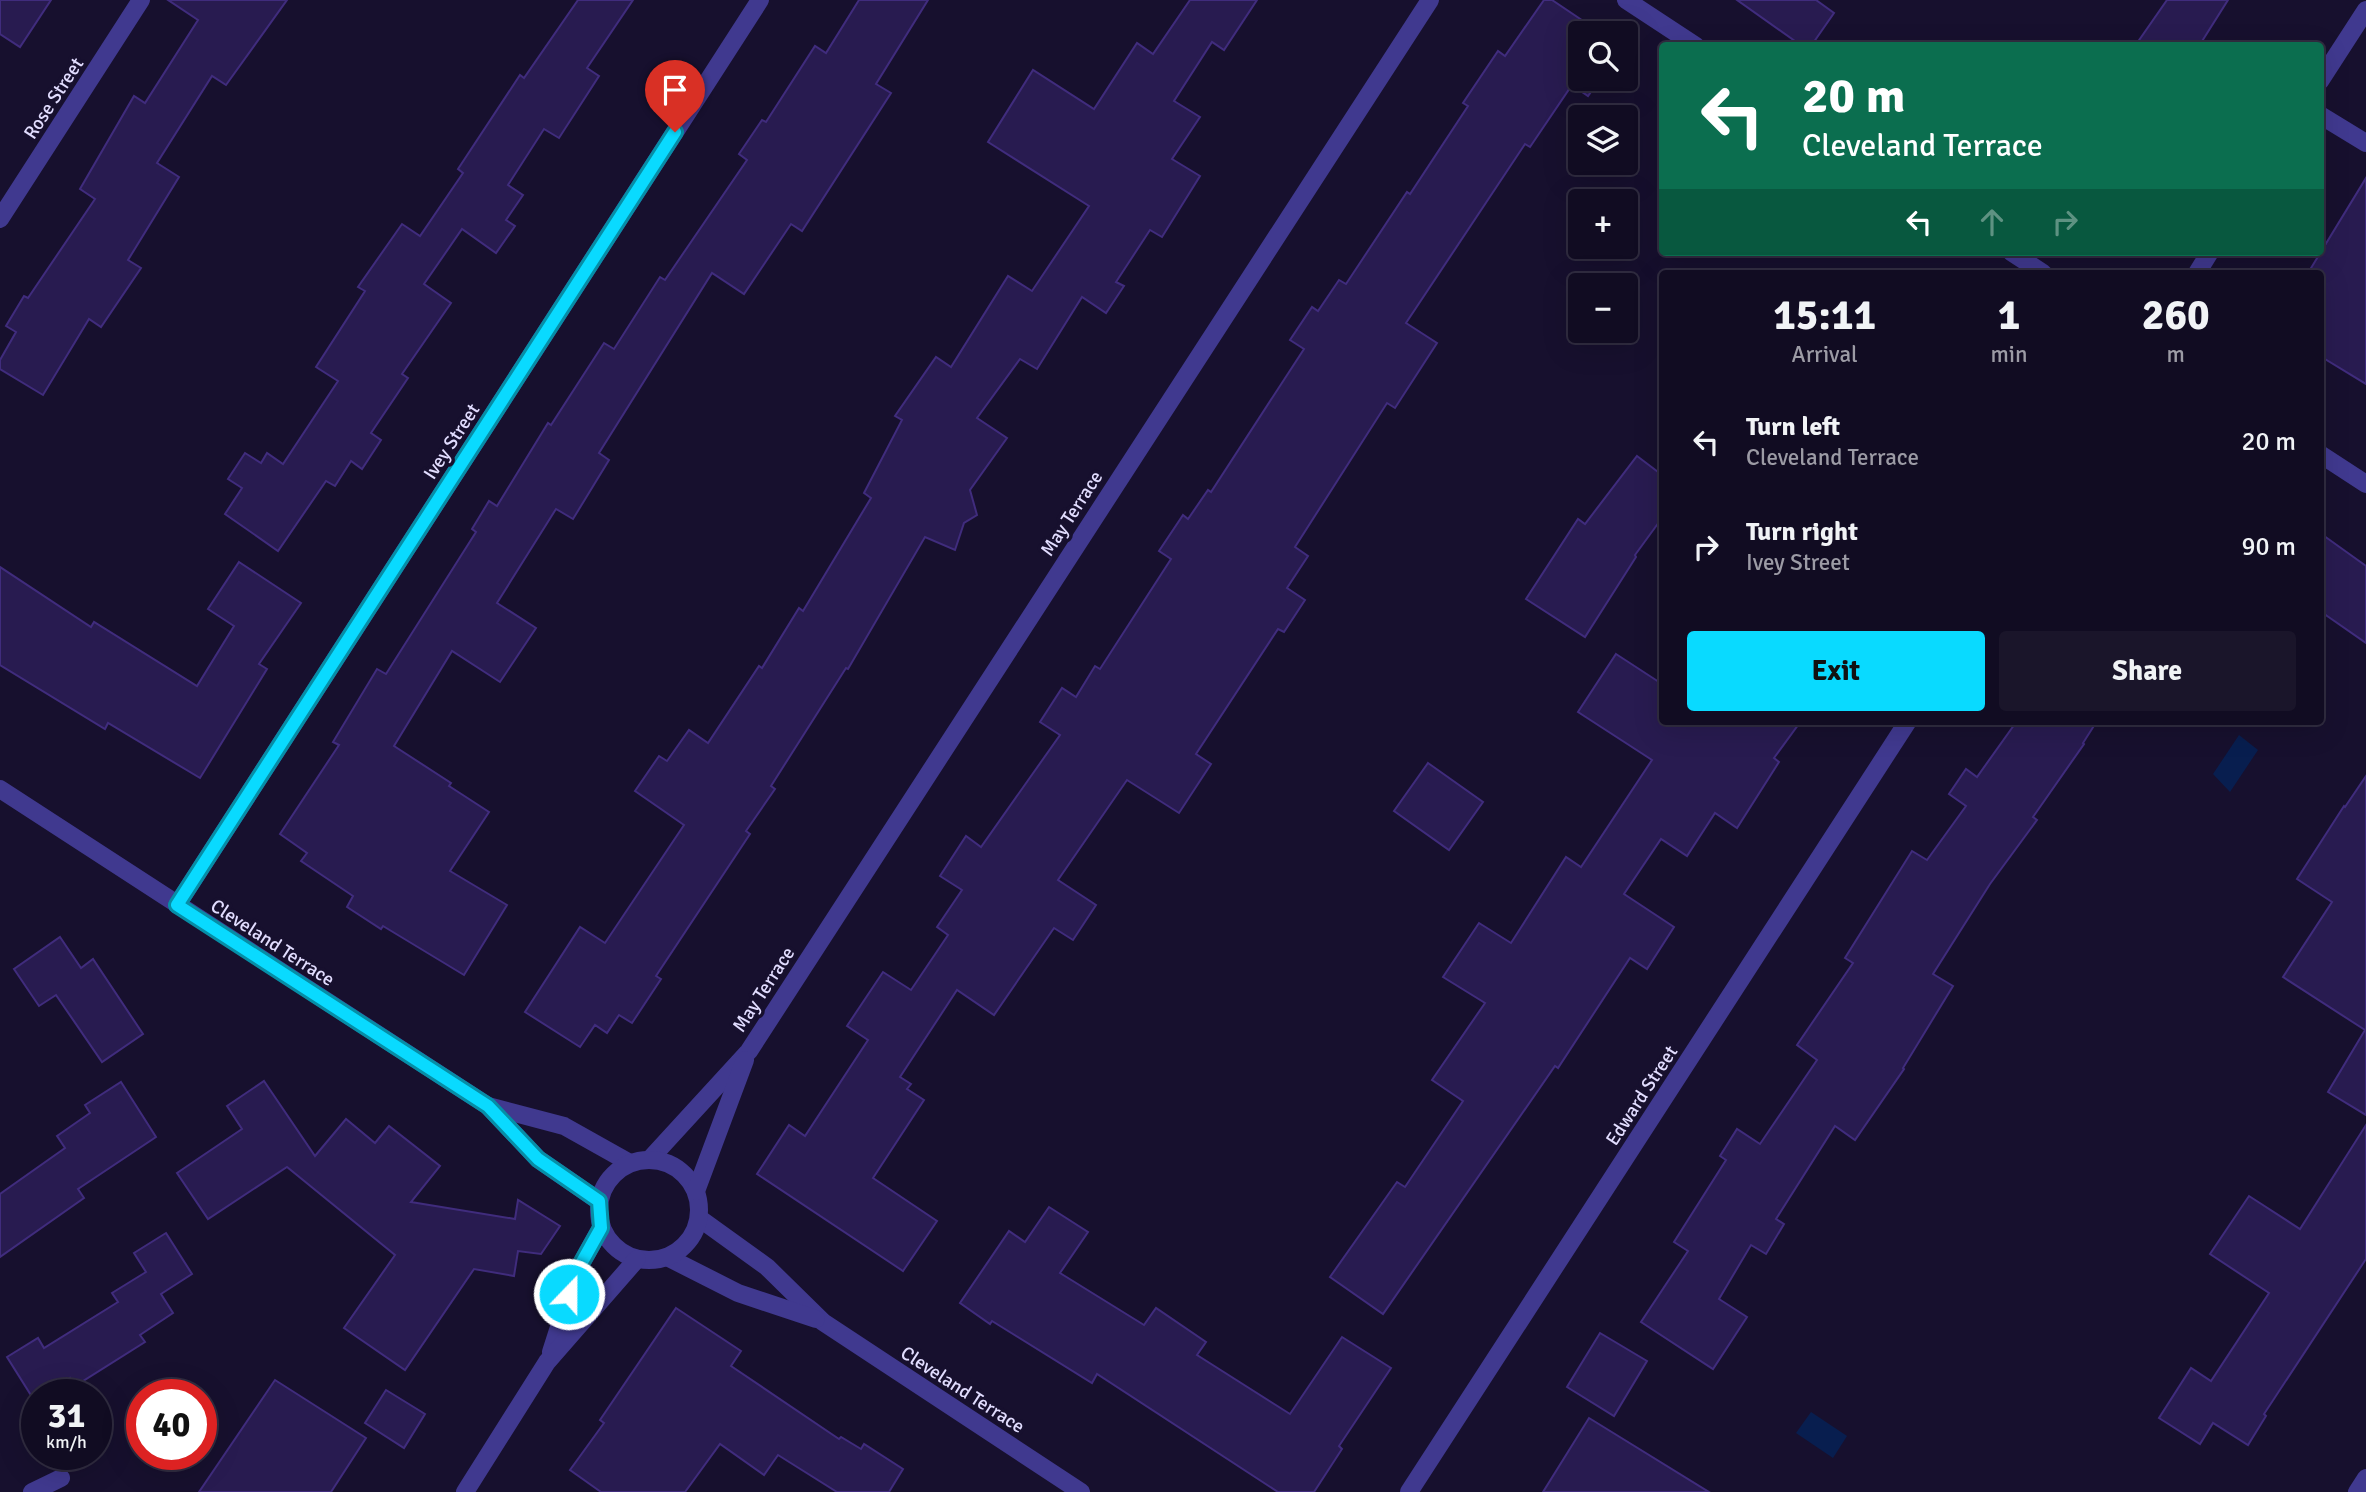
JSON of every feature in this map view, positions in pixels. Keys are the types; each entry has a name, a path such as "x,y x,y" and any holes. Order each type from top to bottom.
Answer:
{"street":[{"name":"Rose Street","path":"0,219 141,0"},
{"name":"Ivey Street","path":"177,905 760,0"},
{"name":"May Terrace","path":"650,1159 749,1051 1430,0"},
{"path":"1626,0 1690,42"},
{"path":"2324,75 2366,10"},
{"path":"2324,117 2366,143"},
{"path":"2017,256 2038,270"},
{"path":"2324,457 2366,484"},
{"name":"Edward Street","path":"1409,1492 1905,725"},
{"name":"Cleveland Terrace","path":"0,789 488,1106 538,1159 599,1201"},
{"name":"May Terrace","path":"696,1191 749,1051"},
{"name":"Cleveland Terrace","path":"488,1106 564,1126 630,1163"},
{"path":"650,1159 664,1161 689,1178 696,1191 699,1217 695,1231 688,1242 667,1257 653,1261 622,1253 609,1243 601,1228 599,1201 604,1185 615,1172 630,1163 650,1159"},
{"name":"Cleveland Terrace","path":"699,1217 767,1267 823,1322 1081,1492"},
{"path":"547,1362 577,1271 601,1228"},
{"name":"Cleveland Terrace","path":"667,1257 737,1293 823,1322"},
{"path":"465,1492 547,1362 637,1259"},
{"path":"32,1492 61,1478"},
{"path":"2357,1492 2366,1478"}],"water":[{"path":"2239,735 2258,750 2230,792 2213,774"},
{"path":"1811,1412 1847,1436 1833,1458 1796,1433"}],"building":[{"path":"0,0 51,0 20,47 0,34"},
{"path":"168,0 287,0 226,85 212,76 157,163 179,177 128,260 141,268 101,327 89,319 43,395 0,369 0,360 16,332 6,326 24,296 28,298 95,199 80,189 134,96 145,103 198,20"},
{"path":"578,0 633,0 587,68 599,76 559,138 544,129 508,185 523,195 506,220 515,226 496,253 462,229 424,284 451,303 402,374 408,378 371,433 381,440 362,469 351,461 335,486 326,481 278,551 225,514 242,488 228,479 245,453 261,463 267,453 283,464 338,381 316,367 365,291 358,287 402,224 420,236 463,173 458,169 520,75 524,78"},
{"path":"859,0 928,0 876,84 891,93 802,231 791,224 744,294 712,273 599,453 609,460 573,519 556,509 497,603 536,628 500,682 452,651 394,746 451,783 449,786 489,812 450,871 507,905 464,975 347,907 353,896 301,861 307,853 280,834 339,745 333,742 377,669 386,674 476,532 472,529 489,501 497,506 548,423 551,425 604,343 614,349 660,277 665,280 747,160 739,154 762,120 766,122 815,46 826,53"},
{"path":"1190,0 1257,0 1224,50 1212,42 1174,101 1200,117 1172,159 1200,176 1162,237 1150,230 1116,282 1124,286 1106,313 1082,297 1037,369 1020,359 977,418 1007,438 970,490 977,515 964,523 955,550 925,537 848,669 846,668 771,786 775,789 746,831 750,834 656,976 661,979 632,1023 619,1015 607,1033 595,1025 580,1047 525,1012 580,927 605,943 684,825 635,791 659,756 667,761 689,730 708,743 759,666 762,668 799,608 803,611 871,498 864,493 902,420 895,416 936,357 951,367 1008,276 1032,291 1089,206 988,142 1033,70 1094,109 1137,43 1153,54"},
{"path":"1544,0 1552,0 1583,21 1568,21 1568,91 1530,147 1525,144 1406,323 1437,343 1395,408 1387,403 1295,547 1308,556 1287,588 1305,600 1284,632 1278,629 1196,754 1211,764 1179,813 1127,780 1058,880 1096,905 1073,940 1054,928 994,1015 957,990 900,1077 911,1084 907,1089 924,1100 873,1178 937,1221 903,1271 757,1174 789,1125 805,1136 868,1040 847,1026 883,972 911,990 948,935 937,927 962,890 940,876 966,836 981,847 1060,735 1040,722 1062,688 1076,697 1095,666 1100,669 1171,559 1159,551 1183,515 1188,519 1208,490 1211,492 1304,349 1290,340 1312,307 1318,311 1339,280 1346,284 1468,106 1463,103 1498,51 1505,56"},
{"path":"1737,0 1816,0 1834,13 1814,42 1796,42"},
{"path":"2167,0 2228,0 2202,42 2138,42"},
{"path":"2366,178 2366,384 2324,358 2324,270 2310,270 2318,256 2324,256 2324,247"},
{"path":"1637,456 1659,473 1659,522 1635,555 1585,637 1526,599 1578,519 1585,524"},
{"path":"2324,536 2366,566 2366,643 2324,614"},
{"path":"239,562 301,603 259,664 267,669 200,778 108,723 105,729 0,665 0,567 91,627 94,622 197,686 234,626 208,609"},
{"path":"1616,654 1659,682 1659,725 1798,725 1774,758 1779,762 1737,828 1715,813 1687,856 1661,839 1624,894 1674,927 1647,969 1630,958 1558,1068 1555,1066 1383,1314 1330,1277 1397,1182 1405,1187 1463,1101 1432,1080 1485,1003 1443,977 1479,923 1511,943 1566,857 1581,867 1652,760 1578,712"},
{"path":"2014,725 2094,725 2033,817 2037,820 1990,884 1933,974 1953,986 1904,1069 1855,1140 1835,1126 1776,1219 1784,1224 1766,1254 1751,1245 1719,1299 1747,1317 1713,1369 1641,1322 1688,1251 1674,1242 1726,1160 1720,1156 1737,1129 1760,1144 1817,1060 1797,1045 1853,963 1845,958 1912,851 1927,860 1966,806 1949,794 1966,769 1977,777"},
{"path":"1428,763 1483,802 1449,850 1394,811"},
{"path":"2366,776 2366,1115 2328,1092 2365,1030 2283,977 2332,902 2297,879"},
{"path":"60,937 81,968 93,959 143,1034 102,1062 56,995 39,1006 14,969"},
{"path":"264,1081 315,1156 346,1119 375,1143 389,1126 440,1166 411,1202 515,1219 518,1200 560,1226 541,1254 518,1251 514,1276 474,1269 405,1370 344,1328 395,1255 287,1167 208,1219 177,1173 242,1129 227,1106"},
{"path":"121,1082 156,1137 78,1189 84,1198 0,1257 0,1194 65,1148 57,1136 90,1113 85,1105"},
{"path":"2366,1125 2366,1259 2264,1414 2266,1416 2248,1445 2213,1423 2200,1444 2159,1418 2191,1368 2211,1381 2269,1293 2210,1254 2249,1196 2300,1229"},
{"path":"1049,1207 1088,1232 1060,1273 1144,1325 1156,1308 1206,1342 1197,1355 1290,1414 1342,1337 1391,1368 1339,1446 1342,1449 1314,1492 1278,1492 1097,1374 1092,1383 992,1321 990,1324 960,1303 1009,1231 1025,1242"},
{"path":"166,1233 192,1274 161,1294 173,1313 140,1335 145,1342 86,1379 21,1379 7,1357 38,1338 44,1348 118,1302 112,1293 146,1272 134,1253"},
{"path":"676,1308 741,1351 731,1366 839,1439 841,1437 861,1449 864,1444 903,1469 889,1492 837,1492 778,1455 764,1475 720,1444 685,1492 601,1492 570,1470 604,1423 600,1420"},
{"path":"1600,1333 1647,1361 1614,1416 1567,1387"},
{"path":"275,1380 366,1438 331,1492 199,1492 214,1470 217,1470 217,1465"},
{"path":"386,1390 425,1414 404,1448 365,1423"},
{"path":"1589,1418 1709,1492 1543,1492"}],"route":[{"path":"569,1294 577,1271 601,1228 599,1201 538,1159 488,1106 177,905 675,132"}]}
